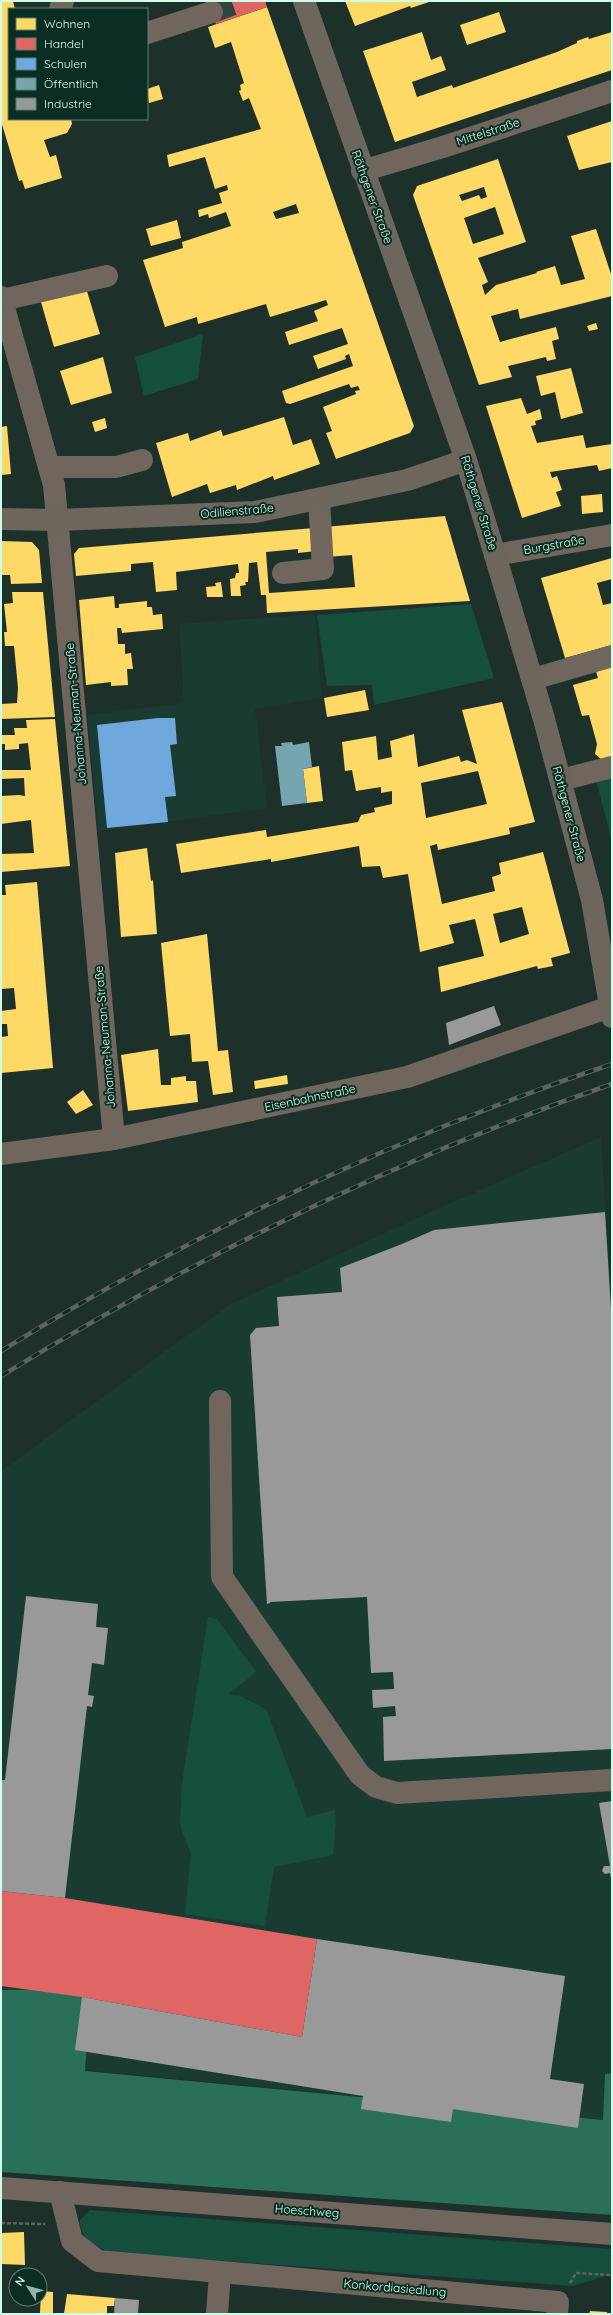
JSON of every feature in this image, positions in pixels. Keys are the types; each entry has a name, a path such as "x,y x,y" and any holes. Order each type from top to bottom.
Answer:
{"main road":[{"name":"Röthgener Straße","path":"304,1 362,171 466,460 533,679 592,900 611,1012"},
{"name":"Odilienstraße","path":"1,519 58,520 255,512 407,480 466,460"}],"street":[{"path":"148,33 212,12"},
{"name":"Mittelstraße","path":"362,171 443,147 612,91"},
{"path":"2,298 107,276"},
{"name":"Johanna-Neuman-Straße","path":"2,298 7,341 50,467 58,520 114,1139"},
{"path":"50,467 116,467 142,460"},
{"path":"283,573 323,569 319,499"},
{"name":"Burgstraße","path":"495,555 612,535"},
{"path":"533,679 612,656"},
{"path":"561,780 612,767"},
{"name":"Eisenbahnstraße","path":"1,1154 114,1139 407,1077 611,1012"},
{"path":"220,1401 222,1577 360,1775 376,1788 397,1793 612,1780"},
{"name":"Hoeschweg","path":"1,2188 612,2234"},
{"name":"Konkordiasiedlung","path":"60,2192 72,2241 98,2261 558,2308"},
{"path":"217,2314 220,2273"}],"path":[{"path":"1,2223 41,2225"},
{"path":"558,2308 576,2273 612,2275"}],"shaded area":[{"path":"203,334 198,379 144,396 135,357"},
{"path":"471,604 494,678 374,705 372,685 327,686 317,615"},
{"path":"315,614 322,698 255,709 267,808 99,831 87,715 184,703 179,624"},
{"path":"612,775 612,842 596,779"},
{"path":"601,1137 612,1312 612,2073 605,2074 604,2120 85,2070 91,1990 1,1990 1,1471 229,1305 439,1208"},
{"path":"208,1617 217,1619 256,1672 229,1694 240,1696 266,1709 307,1817 335,1810 336,1822 333,1855 274,1867 265,1926 185,1914 191,1853 182,1832 180,1820 182,1783"},
{"path":"90,2210 612,2249 612,2274 573,2286 111,2253 90,2241 83,2232 80,2220"}],"green space":[{"path":"1,1990 91,1990 85,2071 603,2120 605,2074 612,2073 612,2215 1,2172"}],"building: Wohnen":[{"path":"1,1 13,1 15,8 8,8 8,120 71,120 72,124 67,133 44,140 50,157 56,155 62,178 25,189 22,180 19,181 1,121"},
{"path":"345,1 432,1 411,8 410,6 355,26"},
{"path":"267,7 414,426 410,433 336,459 326,433 332,431 323,407 356,394 355,391 360,390 358,386 351,388 349,384 290,404 286,403 282,391 353,366 349,354 345,356 346,359 318,369 313,356 348,344 342,328 289,345 285,332 318,321 314,311 328,305 326,300 270,317 266,304 198,324 197,317 165,327 143,260 183,248 182,242 231,226 226,212 209,218 208,214 199,217 198,210 222,203 219,193 228,190 227,185 215,189 205,157 169,167 167,155 261,129 249,98 243,101 239,91 241,90 240,85 244,83 231,42 215,48 208,27","holes":["296,204 299,213 276,219 273,212"]},
{"path":"499,12 506,32 467,45 460,25"},
{"path":"422,32 431,60 441,56 446,70 412,82 417,97 452,85 453,88 557,52 588,37 589,39 612,32 612,70 395,142 363,51"},
{"path":"159,85 163,99 149,103 148,89"},
{"path":"612,121 612,162 579,170 567,136"},
{"path":"498,159 526,242 478,258 488,282 482,285 485,295 496,285 555,266 561,285 585,279 571,236 596,229 612,277 612,296 520,319 518,309 491,316 500,342 556,327 559,339 552,341 556,359 547,361 546,357 508,366 512,377 479,385 413,195 417,186","holes":["484,187 487,197 481,199 479,195 462,201 459,195","495,207 504,234 473,244 464,218"]},
{"path":"177,220 181,238 151,246 146,229"},
{"path":"86,288 100,334 54,347 41,302"},
{"path":"596,323 598,329 589,331 587,326"},
{"path":"103,357 112,393 71,405 60,371"},
{"path":"571,368 583,413 561,419 555,392 541,396 536,376"},
{"path":"521,398 527,414 540,409 542,419 535,421 536,425 531,426 537,443 583,435 586,448 612,444 612,468 599,471 597,465 550,472 552,478 557,476 562,490 556,492 561,506 522,518 486,406"},
{"path":"284,417 293,445 311,439 320,464 274,480 273,476 237,490 236,485 210,493 207,484 172,497 156,443 188,433 190,441 221,430 223,436"},
{"path":"105,418 107,428 95,432 92,422"},
{"path":"7,426 11,474 1,475 1,427"},
{"path":"602,494 603,512 582,514 581,496"},
{"path":"445,516 470,601 267,613 266,595 261,595 257,562 249,563 248,582 245,582 246,585 240,586 241,596 231,596 230,579 235,578 236,573 239,573 238,564 176,572 177,590 156,592 153,562 131,564 131,571 76,576 74,554 79,548 314,528 316,551 298,553 298,549 266,552 269,593 355,587 352,555 327,557 325,527"},
{"path":"1,541 32,542 39,550 42,583 11,584 10,575 1,575"},
{"path":"612,558 612,579 597,583 603,605 612,603 612,645 565,658 541,578"},
{"path":"221,582 223,597 207,597 206,587 216,586 215,583"},
{"path":"12,592 43,592 55,717 1,719 1,704 17,703 18,688 14,646 5,646 4,632 7,632 4,604 13,603"},
{"path":"114,596 115,608 119,608 119,604 147,601 147,607 152,607 153,615 162,614 163,629 122,633 121,628 117,628 118,644 125,644 125,654 131,653 133,669 127,669 128,685 111,686 111,682 86,685 79,600"},
{"path":"612,663 612,757 602,760 595,754 597,744 589,715 582,716 573,685 598,678 595,668"},
{"path":"365,690 369,710 327,717 324,698"},
{"path":"502,702 535,822 509,828 510,834 438,850 437,844 430,846 442,904 495,891 492,877 501,874 499,863 543,852 570,953 551,958 553,966 538,969 537,966 441,992 438,967 484,956 475,919 449,925 454,943 420,952 408,874 383,878 380,866 362,867 359,846 271,862 271,859 181,873 176,844 266,830 267,837 358,822 361,815 375,812 374,808 392,804 392,791 381,793 381,787 356,791 352,770 345,771 342,742 376,736 378,760 392,757 390,741 414,734 418,767 459,756 461,762 467,760 477,764 462,710","holes":["478,771 487,804 426,818 421,783","522,907 529,934 500,943 493,914"]},
{"path":"55,719 70,866 1,872 1,854 34,853 31,820 1,824 1,796 25,796 24,778 1,779 1,770 31,770 28,743 19,744 19,749 5,750 5,744 1,744 1,735 15,735 14,728 27,728 26,720"},
{"path":"319,766 323,801 307,803 303,769"},
{"path":"147,848 151,881 153,880 157,934 121,937 115,853"},
{"path":"37,882 53,1068 1,1073 1,1037 8,1036 7,1024 1,1024 1,1011 16,1009 14,988 1,989 1,895 6,895 5,885"},
{"path":"207,934 218,1051 228,1050 233,1092 213,1095 208,1061 192,1062 190,1034 170,1036 161,943"},
{"path":"158,1049 161,1085 171,1085 171,1078 186,1076 186,1081 196,1081 198,1102 128,1111 121,1055"},
{"path":"287,1075 288,1084 255,1089 254,1081"},
{"path":"83,1090 93,1105 76,1114 67,1102"},
{"path":"24,2232 25,2265 1,2264 1,2233"},
{"path":"48,2292 53,2292 53,2314 40,2313 40,2307 48,2307"},
{"path":"67,2294 115,2298 114,2306 107,2306 107,2314 64,2314"},
{"path":"590,2311 607,2312 607,2314 589,2314"}],"building: Handel":[{"path":"207,1 265,1 267,7 216,24"},
{"path":"1,1891 65,1898 317,1939 302,2037 82,1997 1,1986"}],"building: Schulen":[{"path":"158,718 175,718 177,744 170,745 176,796 165,797 168,822 107,828 97,725"}],"building: Öffentlich":[{"path":"292,742 293,745 309,742 312,767 303,769 307,803 282,806 275,746 282,746 281,743"}],"building: Industrie":[{"path":"494,1006 501,1025 449,1045 446,1023"},
{"path":"605,1212 612,1325 612,1749 384,1761 383,1717 396,1716 395,1706 373,1708 372,1690 394,1689 393,1672 371,1673 367,1597 270,1602 267,1604 250,1335 256,1328 279,1326 277,1297 342,1292 340,1268 434,1230"},
{"path":"26,1596 98,1604 96,1627 108,1628 104,1665 92,1663 88,1695 94,1696 92,1707 87,1706 65,1898 1,1891 1,1780 5,1780"},
{"path":"612,1801 611,1878 610,1873 605,1874 602,1871 604,1866 610,1866 599,1803"},
{"path":"317,1939 565,1976 550,2079 584,2084 578,2128 453,2109 451,2122 361,2109 363,2096 75,2050 82,1997 302,2037"},
{"path":"115,2298 139,2300 138,2314 114,2314"}],"tunnel":[{"path":"212,12 242,1"}],"railway":[{"path":"1,1351 74,1307 148,1266 222,1227 298,1190 453,1122 612,1064"},
{"path":"1,1376 148,1291 223,1251 299,1214 453,1144 612,1084"}]}
